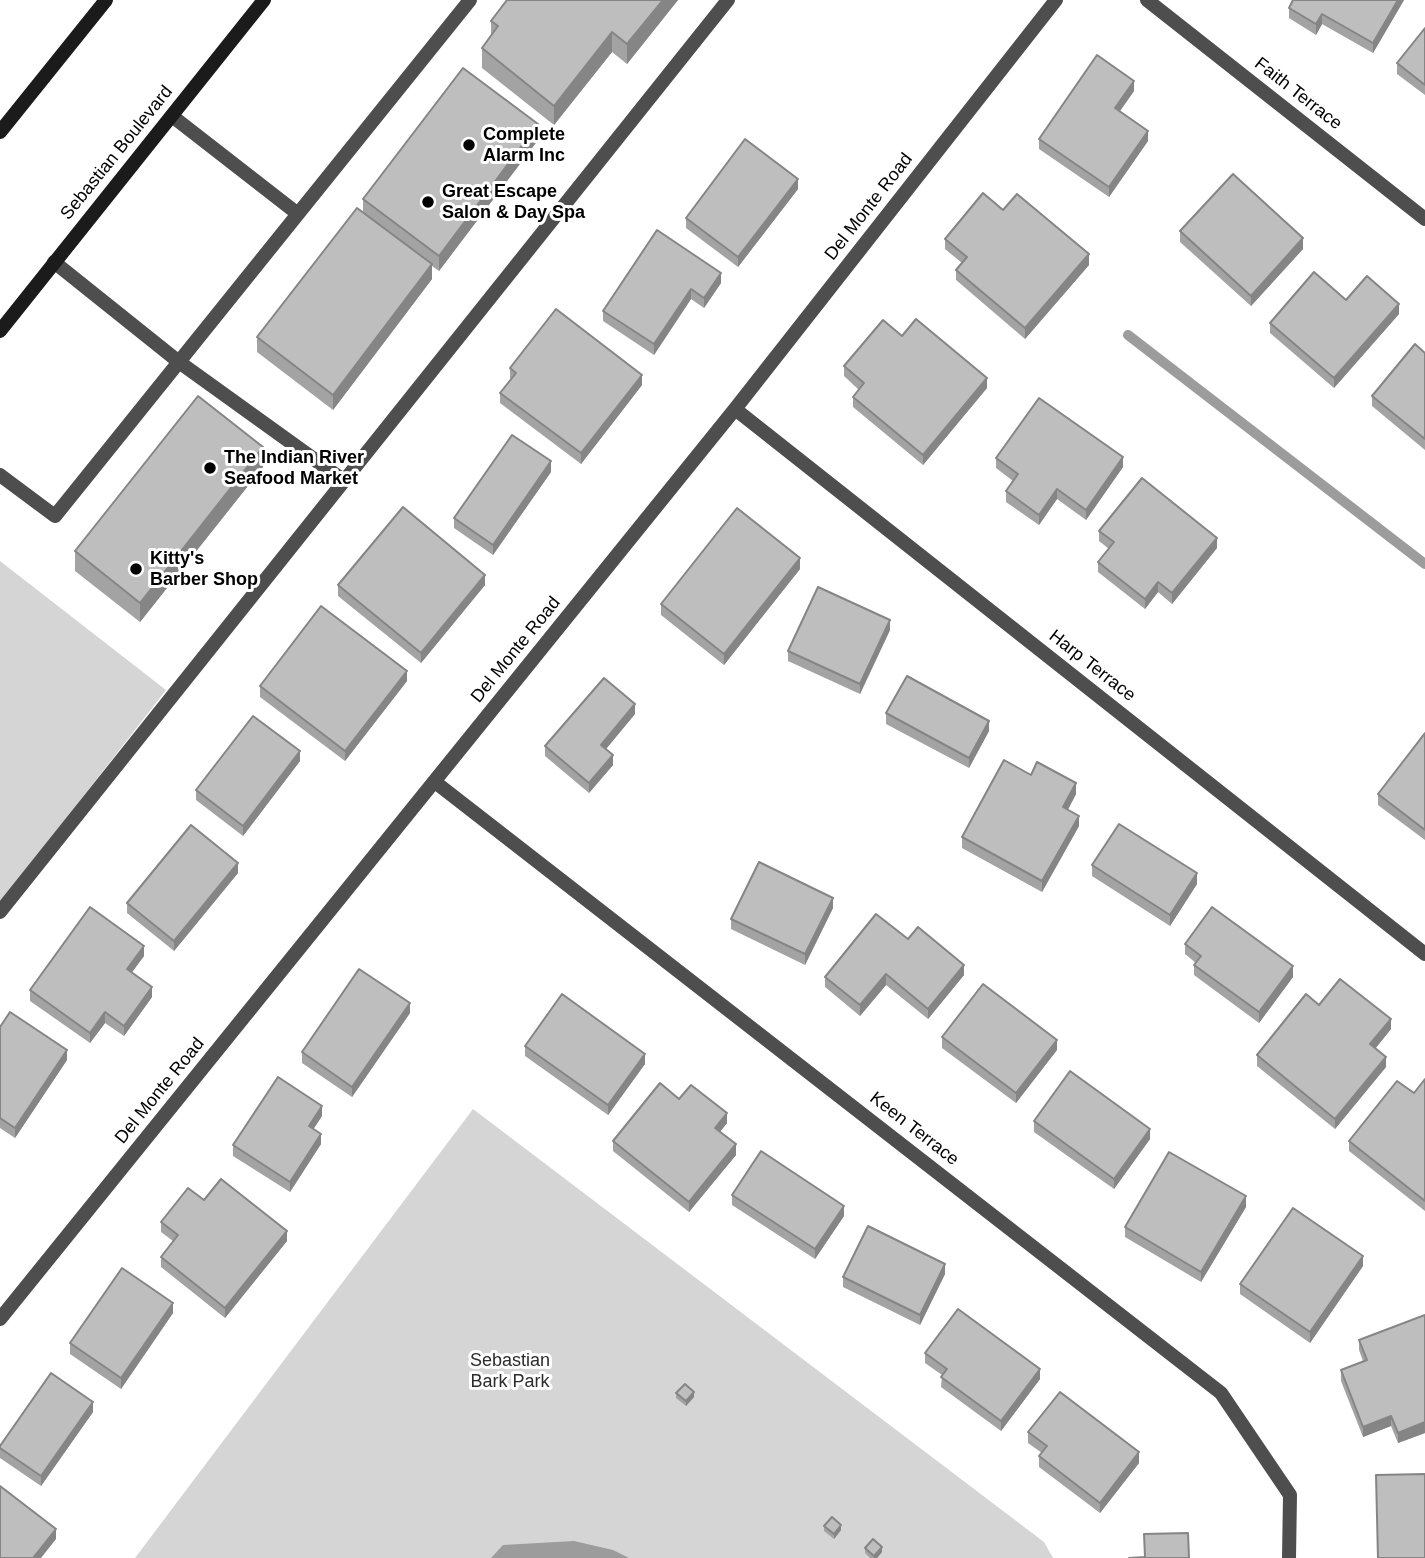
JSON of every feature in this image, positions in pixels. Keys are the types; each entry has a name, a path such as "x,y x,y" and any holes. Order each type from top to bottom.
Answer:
{"main road":[{"path":"0,132 106,0"},
{"name":"Sebastian Boulevard","path":"0,331 264,0"}],"street":[{"path":"0,475 55,516 470,0"},
{"path":"0,912 728,0"},
{"name":"Del Monte Road","path":"0,1319 735,409 1056,0"},
{"name":"Faith Terrace","path":"1147,0 1425,219"},
{"path":"172,116 298,214"},
{"path":"54,262 179,362 343,480"},
{"name":"Harp Terrace","path":"735,409 1425,954"},
{"name":"Keen Terrace","path":"435,782 1221,1393 1290,1495 1289,1558"}],"green space":[{"path":"0,561 166,690 1,902 0,901"},
{"name":"Sebastian Bark Park","path":"473,1109 1044,1542 1053,1558 135,1558"}],"shaded area":[{"path":"574,1541 613,1550 629,1558 491,1558 503,1545"}],"building":[{"path":"507,0 663,0 627,44 612,32 554,106 482,48 498,26 491,21"},
{"path":"1293,0 1398,0 1373,43 1322,14 1316,24 1289,8"},
{"path":"1425,28 1425,85 1397,63"},
{"path":"1097,55 1134,81 1115,108 1148,131 1109,187 1039,139"},
{"path":"463,68 538,124 439,256 363,199"},
{"path":"745,139 798,179 738,257 686,218"},
{"path":"1233,174 1303,238 1251,296 1180,231"},
{"path":"983,193 1003,210 1017,194 1089,254 1025,328 956,270 967,257 945,239"},
{"path":"357,208 432,264 333,395 257,337"},
{"path":"657,230 721,273 704,298 691,289 654,344 603,311"},
{"path":"1314,272 1346,300 1367,276 1399,304 1334,378 1270,323"},
{"path":"556,309 642,375 581,453 500,393 516,373 510,368"},
{"path":"916,319 987,378 923,455 853,397 864,383 844,366 883,320 902,336"},
{"path":"1415,344 1425,353 1425,439 1372,396"},
{"path":"198,396 263,447 140,603 75,551"},
{"path":"1039,398 1123,457 1086,510 1057,489 1039,515 1006,491 1018,474 996,458"},
{"path":"512,435 551,461 493,545 454,518"},
{"path":"1142,478 1217,538 1172,593 1158,582 1145,599 1098,562 1114,542 1099,531"},
{"path":"403,507 485,575 421,653 338,585"},
{"path":"737,508 800,558 724,654 661,604"},
{"path":"818,587 890,620 860,684 788,651"},
{"path":"321,606 407,671 345,751 260,686"},
{"path":"907,676 989,721 969,758 886,713"},
{"path":"604,678 635,704 601,745 613,755 589,783 545,746"},
{"path":"253,716 300,751 243,826 196,790"},
{"path":"1425,733 1425,830 1378,794"},
{"path":"1004,760 1031,775 1037,762 1076,783 1063,807 1079,816 1042,881 962,837"},
{"path":"1119,824 1197,873 1170,915 1092,865"},
{"path":"191,825 238,863 174,941 127,903"},
{"path":"759,862 833,898 805,954 731,919"},
{"path":"90,907 144,946 127,969 152,987 124,1026 105,1012 90,1033 30,990"},
{"path":"1212,907 1293,966 1259,1012 1194,965 1201,956 1185,944"},
{"path":"876,914 908,939 918,927 964,965 928,1009 886,974 860,1005 825,977"},
{"path":"359,969 410,1003 352,1087 302,1052"},
{"path":"1340,979 1391,1019 1370,1044 1386,1057 1335,1119 1257,1055 1306,994 1319,1005"},
{"path":"983,984 1057,1040 1016,1093 942,1037"},
{"path":"562,994 645,1054 608,1105 525,1046"},
{"path":"10,1012 67,1050 15,1128 0,1118 0,1027"},
{"path":"1070,1071 1150,1129 1114,1179 1034,1121"},
{"path":"278,1077 322,1106 309,1126 321,1134 290,1182 233,1145"},
{"path":"1425,1079 1425,1201 1349,1141 1397,1081 1414,1093"},
{"path":"660,1083 679,1099 691,1085 727,1113 715,1128 736,1144 689,1202 613,1141"},
{"path":"761,1151 844,1206 815,1249 732,1195"},
{"path":"1169,1152 1246,1196 1201,1272 1125,1227"},
{"path":"221,1179 287,1231 225,1308 161,1257 178,1235 161,1222 188,1188 204,1200"},
{"path":"1293,1208 1363,1256 1310,1332 1240,1284"},
{"path":"868,1226 945,1264 920,1315 843,1277"},
{"path":"122,1268 173,1303 121,1378 70,1343"},
{"path":"958,1309 1040,1369 1001,1421 941,1377 947,1369 925,1353"},
{"path":"1425,1315 1425,1422 1398,1433 1391,1416 1363,1427 1341,1370 1367,1360 1359,1340"},
{"path":"51,1373 93,1402 41,1476 0,1446"},
{"path":"685,1384 694,1392 686,1401 676,1393"},
{"path":"1060,1392 1139,1452 1100,1503 1039,1456 1047,1446 1028,1432"},
{"path":"1425,1474 1425,1558 1378,1558 1376,1475"},
{"path":"0,1486 56,1529 33,1558 0,1558"},
{"path":"832,1517 841,1525 834,1534 824,1526"},
{"path":"1188,1533 1189,1558 1129,1558 1145,1557 1144,1534"},
{"path":"873,1539 882,1547 874,1556 865,1548"}],"waterway":[{"path":"1128,335 1425,564"}],"place":[{"name":"Complete Alarm Inc","path":"469,145"},
{"name":"Great Escape Salon & Day Spa","path":"428,202"},
{"name":"The Indian River Seafood Market","path":"210,468"},
{"name":"Kitty's Barber Shop","path":"136,569"}]}
